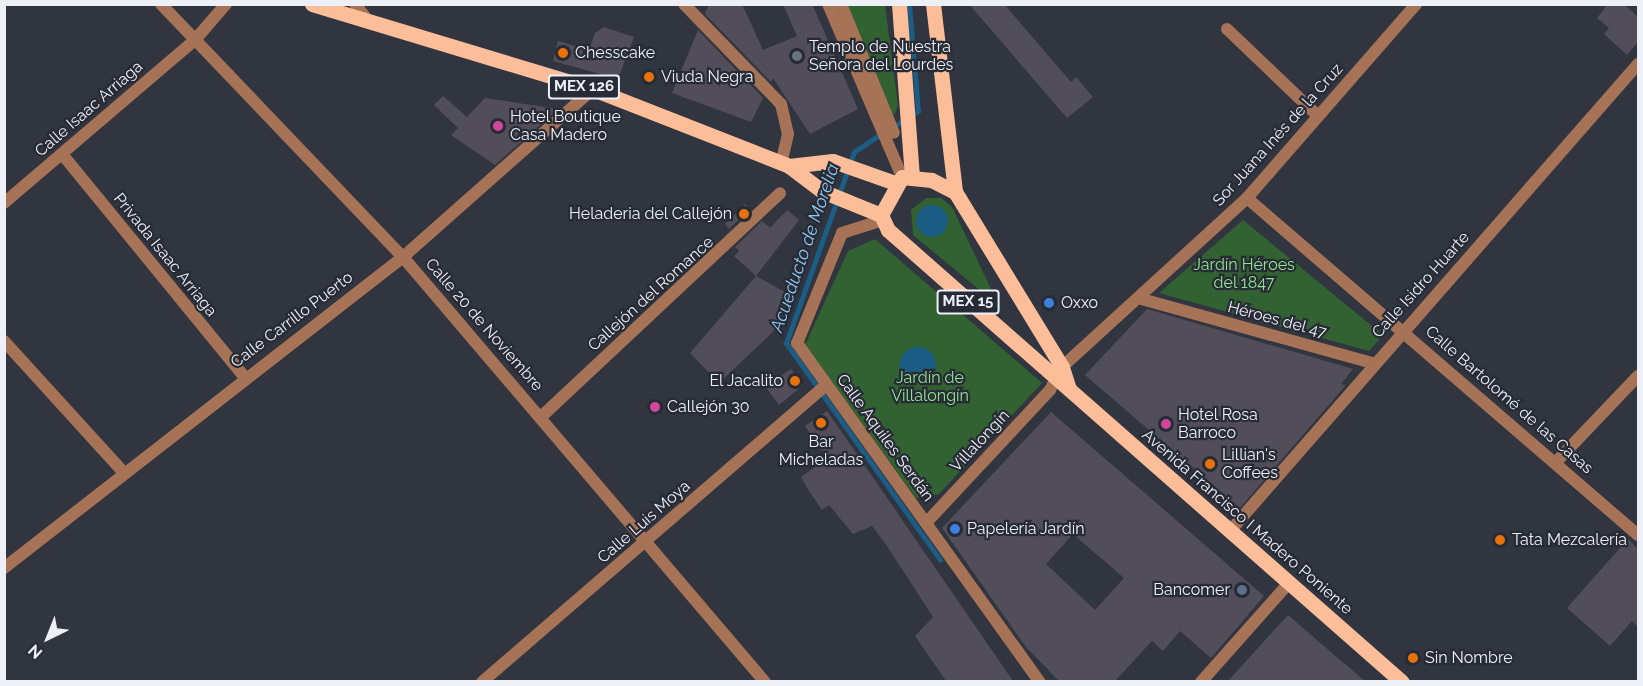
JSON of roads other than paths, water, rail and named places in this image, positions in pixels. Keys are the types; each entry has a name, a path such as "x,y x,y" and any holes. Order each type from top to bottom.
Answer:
{"main road":[{"name":"MEX 126","path":"312,4 372,26 592,89 785,165 822,191 882,217"},
{"path":"882,217 903,178 899,4"},
{"name":"MEX 15","path":"933,4 955,192 1062,379"},
{"name":"MEX 126","path":"785,165 833,161 903,178"},
{"path":"903,178 955,192"},
{"name":"MEX 15","path":"882,217 1062,379"},
{"name":"Avenida Francisco I Madero Poniente","path":"1062,379 1230,531 1402,681"}],"street":[{"name":"Calle 20 de Noviembre","path":"161,4 403,257 542,416 765,681"},
{"name":"Calle Isaac Arriaga","path":"4,203 195,40 226,4"},
{"path":"355,4 372,26"},
{"path":"684,4 781,104 788,134 785,165"},
{"path":"828,4 903,178"},
{"path":"841,4 894,133"},
{"name":"Sor Juana Inés de la Cruz","path":"1062,379 1138,298 1247,198 1416,4"},
{"path":"1227,29 1318,116"},
{"name":"Calle Isidro Huarte","path":"1230,531 1373,363 1638,63"},
{"name":"Calle Carrillo Puerto","path":"4,568 244,376 403,257 592,89"},
{"name":"Privada Isaac Arriaga","path":"62,154 244,376"},
{"name":"Callejón del Romance","path":"542,416 780,193"},
{"name":"Calle Bartolomé de las Casas","path":"1247,198 1403,330 1638,535"},
{"name":"Calle Aquiles Serdán","path":"882,217 842,233 797,343 1040,681"},
{"name":"Héroes del 47","path":"1138,298 1373,363"},
{"path":"4,341 124,473"},
{"path":"1556,462 1638,376"},
{"name":"Villalongín","path":"926,523 1062,379"},
{"name":"Calle Luis Moya","path":"482,681 647,542 826,385"},
{"path":"1201,681 1289,583"}],"water":[{"path":"932,205 943,210 948,221 943,232 932,237 921,232 916,221 921,210"},
{"path":"918,347 931,352 936,365 931,378 918,383 905,378 900,365 905,352"}],"waterway":[{"name":"Acueducto de Morelia","path":"893,127 918,111 909,4"},
{"name":"Acueducto de Morelia","path":"882,133 854,152 786,343 940,560"}],"place":[{"name":"Chesscake","path":"563,53"},
{"name":"Templo de Nuestra Señora del Lourdes","path":"797,56"},
{"name":"Viuda Negra","path":"649,77"},
{"name":"Hotel Boutique Casa Madero","path":"498,126"},
{"name":"Heladeria del Callejón","path":"744,214"},
{"name":"Oxxo","path":"1049,303"},
{"name":"El Jacalito","path":"795,381"},
{"name":"Callejón 30","path":"655,407"},
{"name":"Bar Micheladas","path":"821,423"},
{"name":"Hotel Rosa Barroco","path":"1166,424"},
{"name":"Lillian's Coffees","path":"1210,464"},
{"name":"Papelería Jardín","path":"955,529"},
{"name":"Tata Mezcalería","path":"1500,540"},
{"name":"Bancomer","path":"1242,590"},
{"name":"Sin Nombre","path":"1413,658"}],"park label":[{"name":"Jardín Héroes del 1847","path":"1244,274"},
{"name":"Jardín de Villalongín","path":"930,387"}]}
